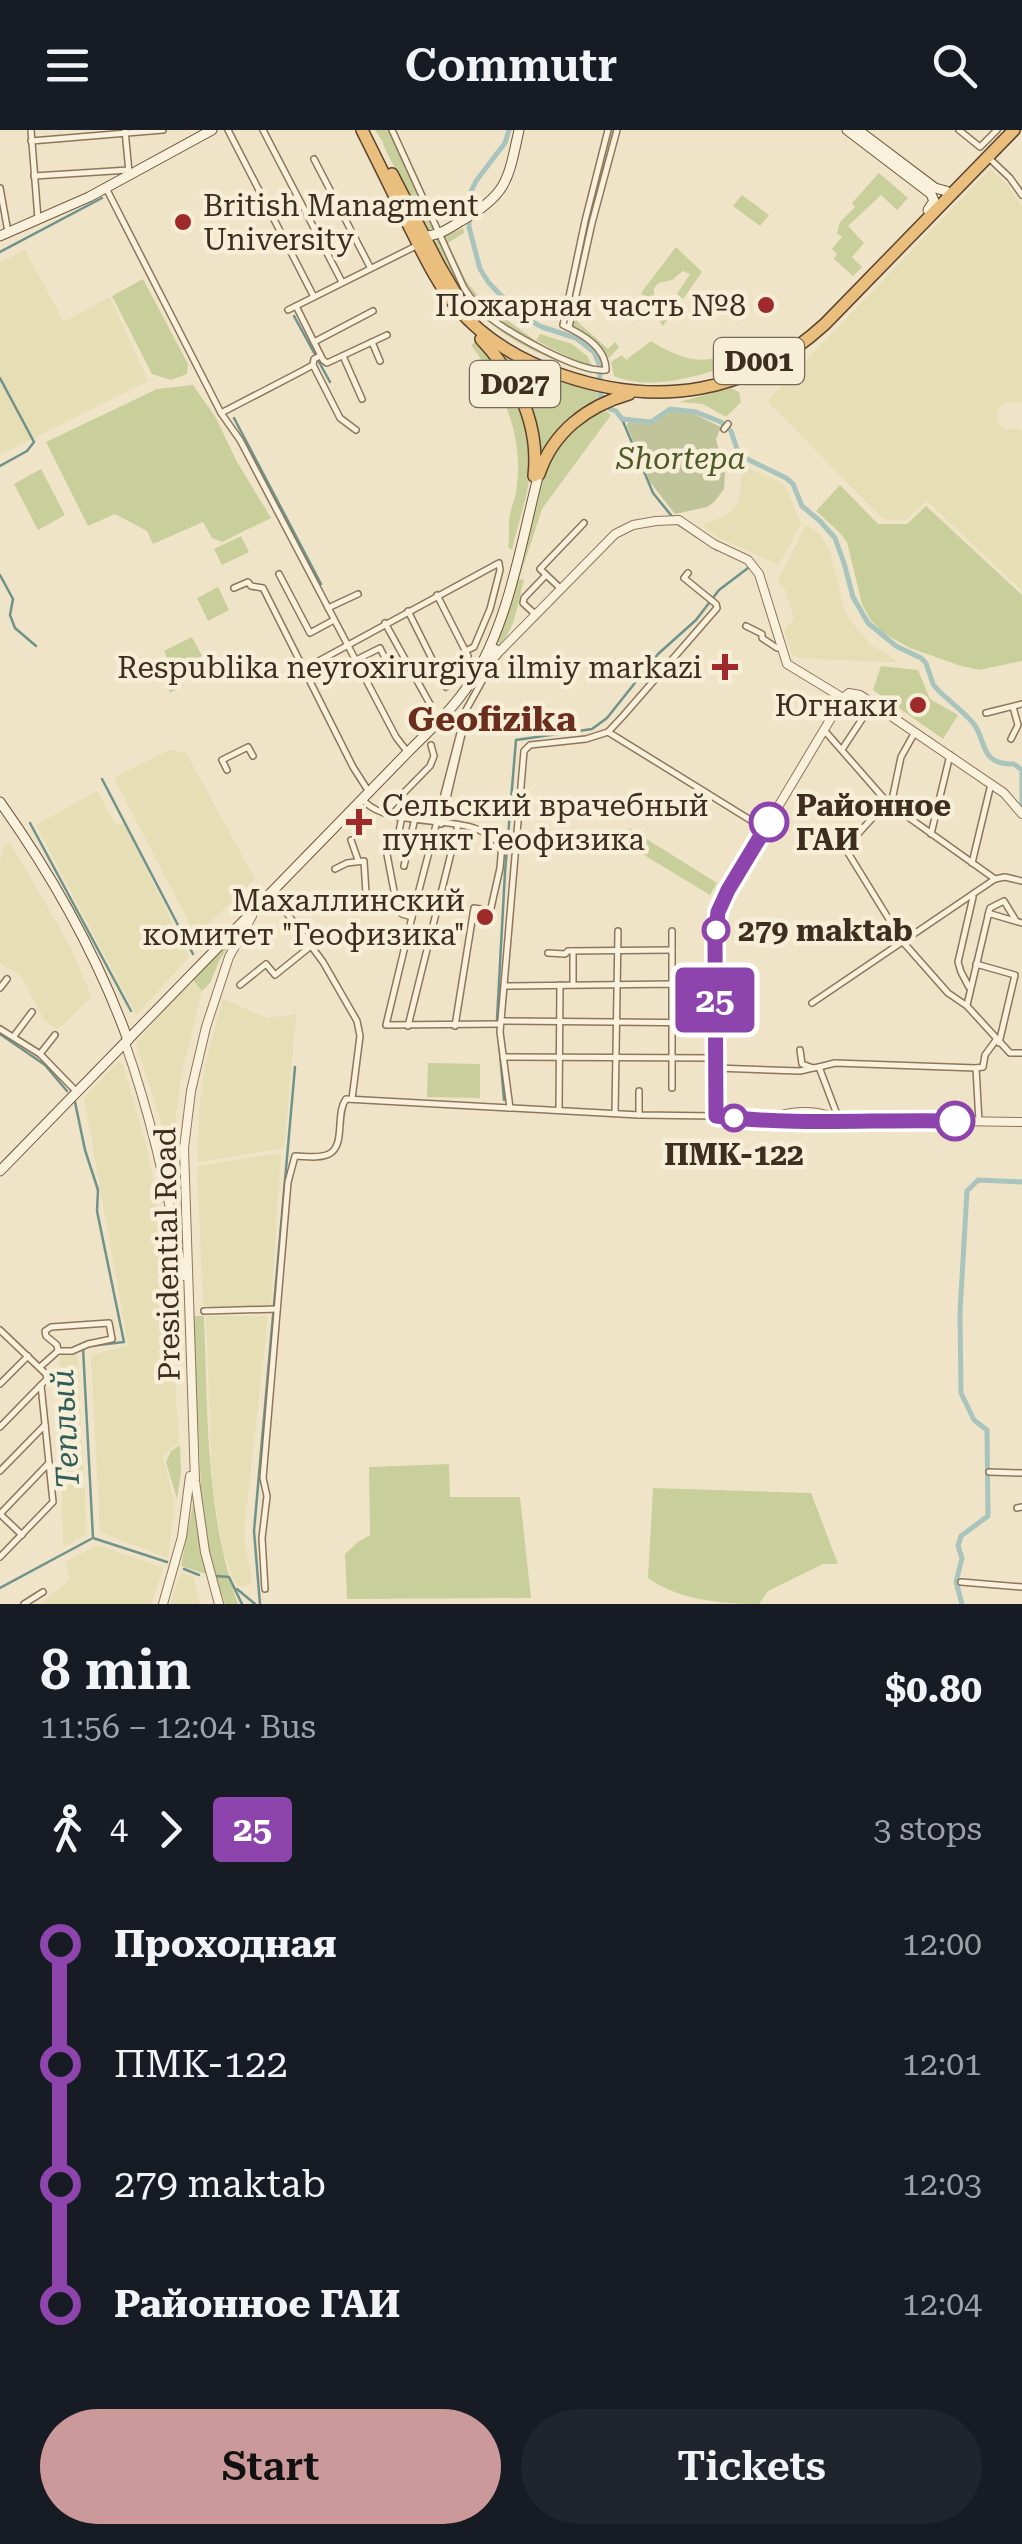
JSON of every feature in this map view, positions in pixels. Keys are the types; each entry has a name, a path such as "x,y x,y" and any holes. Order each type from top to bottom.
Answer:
{"highway":[{"name":"D001","path":"362,130 457,296 491,331 541,360 629,389 668,393 731,380 773,362 818,330 1006,130"},
{"name":"D001","path":"370,130 440,283 457,308 513,354 547,370 600,379"},
{"name":"D001","path":"867,276 1014,130"},
{"path":"986,160 1001,153 1022,132"},
{"name":"D027","path":"457,308 520,393 532,429 536,477"},
{"name":"D027","path":"536,477 564,431 578,418 629,389"}],"main road":[{"path":"4,234 106,188 212,130"},
{"path":"424,242 488,205 504,185 519,130"},
{"path":"847,130 935,188 946,191"},
{"path":"858,130 932,195 934,201 928,210"},
{"name":"D027","path":"407,751 461,695 492,651 501,603 536,477"},
{"path":"0,1168 407,751"},
{"path":"0,805 72,924 125,1039"},
{"path":"0,1168 74,1088 268,894"}],"street":[{"path":"31,130 38,219"},
{"path":"32,141 163,130"},
{"path":"228,130 314,297"},
{"path":"262,130 342,282"},
{"path":"392,130 464,288 485,314 600,379 607,364 602,354 566,326"},
{"path":"566,326 584,221 608,130"},
{"path":"566,326 616,130"},
{"path":"959,130 980,148 997,130"},
{"path":"34,176 129,173 126,132"},
{"path":"314,159 371,268"},
{"path":"986,160 1010,178 1022,195"},
{"path":"0,188 4,234"},
{"path":"106,188 221,413 240,440 396,737 407,751"},
{"path":"288,310 424,242"},
{"path":"296,306 314,342 316,360 340,418 356,430"},
{"path":"314,342 372,311"},
{"path":"221,413 316,360 327,363 387,335"},
{"path":"372,342 380,361"},
{"path":"343,356 362,399"},
{"path":"714,1022 386,1025 412,916 463,739 466,710 492,651 536,614 621,530 672,520 681,520 718,546 748,560 755,568 791,668 843,698"},
{"path":"561,589 540,568 584,522"},
{"path":"304,669 408,610 499,563 490,609 474,647 467,653 438,596"},
{"path":"510,1108 501,1022 525,748 608,732 717,608 684,578 688,572"},
{"path":"279,574 310,633 334,620"},
{"path":"536,614 523,603 524,598 546,575"},
{"path":"234,588 248,582 263,588 373,809 476,829 503,845 490,908 474,908 456,1026"},
{"path":"328,608 358,594"},
{"path":"408,610 446,687"},
{"path":"385,623 430,704"},
{"path":"746,626 782,648"},
{"path":"356,660 380,648 392,672"},
{"path":"716,1116 718,909 843,698 853,692 872,704 1004,792 1021,813"},
{"path":"842,749 872,704"},
{"path":"986,713 1022,704"},
{"path":"1011,739 1018,725 1013,707"},
{"path":"824,730 889,804 996,879"},
{"path":"608,732 765,829"},
{"path":"915,732 901,757 889,804 845,848 903,942 1010,1053 1022,1053"},
{"path":"385,812 430,766 434,756 430,745"},
{"path":"227,770 222,760 248,746 254,756"},
{"path":"931,834 950,755"},
{"path":"972,863 991,784"},
{"path":"402,816 398,837 386,847 398,908 402,914 412,916"},
{"path":"404,866 415,818"},
{"path":"408,1026 458,825"},
{"path":"351,840 358,860"},
{"path":"335,869 358,860 366,862 367,910 398,908"},
{"path":"812,1003 996,879 1004,876 1022,880"},
{"path":"268,894 311,946 359,1028 352,1099"},
{"name":"Presidential Road","path":"219,1604 202,1534 195,1480 184,1148 193,1077 229,957 268,894"},
{"path":"970,990 958,962 973,894"},
{"path":"967,1006 990,908 1004,901 1019,922"},
{"path":"988,916 1019,922"},
{"path":"614,1113 618,931"},
{"path":"672,931 672,1088"},
{"path":"240,985 266,964 275,976 311,946"},
{"path":"548,953 672,950"},
{"path":"573,951 573,985"},
{"path":"976,964 1014,974 1022,986"},
{"path":"0,988 7,978"},
{"path":"502,1057 673,1057 800,1071 835,1064 983,1068 985,1055 998,1041 1014,978"},
{"path":"559,1110 560,985"},
{"path":"504,986 715,986"},
{"path":"14,1036 32,1012"},
{"path":"0,1029 40,1054 74,1088"},
{"path":"40,1054 55,1035"},
{"path":"125,1039 155,1122 186,1267"},
{"path":"125,1039 167,1186 188,1305"},
{"path":"800,1050 802,1064 816,1068 840,1120"},
{"path":"976,1068 979,1122"},
{"path":"638,1091 638,1115"},
{"path":"265,1589 262,1538 267,1496 263,1478 288,1182 295,1156 317,1156 334,1150 338,1144 340,1107 346,1100 638,1115 1022,1122"},
{"path":"204,1311 277,1309"},
{"path":"40,1368 58,1351 112,1339 109,1323 50,1327 46,1336 58,1351"},
{"path":"0,1331 47,1379 0,1427"},
{"path":"0,1384 28,1356"},
{"path":"0,1557 53,1504 41,1385"},
{"path":"0,1471 45,1425"},
{"name":"Presidential Road","path":"162,1604 184,1530 194,1442"},
{"path":"22,1535 0,1514 49,1464"},
{"path":"989,1472 1022,1474"},
{"path":"961,1582 1022,1587"},
{"path":"24,1604 43,1592"}],"shaded area":[{"path":"990,169 1007,184 1022,207 1022,402 1005,403 999,408 997,421 1005,430 1022,431 1022,591 927,501 904,521 883,519 767,401"},
{"path":"25,250 64,322 110,297 148,381 0,455 0,263"},
{"path":"740,464 782,483 801,524 779,565 717,537 704,527 738,504"},
{"path":"806,525 820,534 830,552 850,620 871,645 900,663 799,658 792,654 784,631 794,619 778,579"},
{"path":"169,750 186,753 255,879 196,936 114,778"},
{"path":"97,791 116,825 124,823 189,957 136,1015 36,825"},
{"path":"10,843 69,944 92,997 57,1029 45,1021 20,975 0,963 0,862 4,845"},
{"path":"193,981 202,991 176,1111 175,1165 136,1044"},
{"path":"223,999 267,1018 296,1014 284,1148 198,1162 205,1064"},
{"path":"118,1062 123,1064 150,1160 169,1281 179,1444 163,1458 175,1503 168,1558 100,1532 91,1356 128,1345 84,1098"},
{"path":"281,1153 271,1306 203,1306 197,1166"},
{"path":"206,1316 268,1316 245,1523 252,1579 251,1584 243,1587 233,1579 223,1550 212,1483"},
{"path":"77,1351 87,1534 63,1547 60,1356"},
{"path":"98,1545 163,1568 151,1604 40,1604 70,1579 65,1562"},
{"path":"181,1573 193,1576 200,1604 170,1604"}],"green space":[{"path":"375,130 392,130 436,229 429,233 383,142"},
{"path":"608,130 617,130 572,311 579,323 608,349 615,342 619,347 609,358 597,344 564,321"},
{"path":"879,173 908,198 897,210 881,195 848,226 864,243 852,257 862,267 853,276 834,259 837,254 832,249 842,237 837,233 840,222"},
{"path":"742,195 769,215 760,226 733,206"},
{"path":"463,228 464,233 448,243 466,281 484,303 536,341 540,334 572,344 587,356 592,366 537,341 534,344 592,374 516,341 479,312 433,242"},
{"path":"676,247 702,272 683,299 677,294 690,274 683,271 672,280 658,283 654,295 663,296 676,308 663,326 641,293"},
{"path":"143,279 188,364 187,374 171,380 152,374 112,296"},
{"path":"651,341 692,359 718,357 719,351 725,351 726,358 737,358 738,363 660,382 629,381 614,376 611,362 622,355 626,360"},
{"path":"476,342 510,389 530,442 529,482 512,550 508,547 509,523 518,472 514,433 502,396 471,345"},
{"path":"502,355 549,377 598,393 600,400 540,462"},
{"path":"193,385 216,418 271,518 222,542 212,538 203,522 153,544 147,531 115,514 88,526 46,442 157,389"},
{"path":"731,388 739,392 741,402 726,417 703,404 679,402"},
{"path":"604,409 611,415 542,509 519,579 524,580 516,615 499,644 534,503 548,466 570,434"},
{"name":"Shortepa","path":"671,411 690,412 721,427 716,439 725,474 724,489 714,502 675,514 650,482 627,426 628,422 651,424"},
{"path":"41,469 65,515 38,530 14,484"},
{"path":"840,485 878,524 907,524 926,506 1022,595 1022,661 979,670 910,648 883,633 862,604 847,542 816,511"},
{"path":"241,536 249,552 222,565 214,549"},
{"path":"218,587 229,610 208,621 197,598"},
{"path":"192,637 202,656 175,669 183,686 170,693 159,672 171,666 164,651"},
{"name":"Югнаки","path":"881,666 918,670 930,699 958,715 943,739 873,690"},
{"path":"629,828 717,883 710,895 621,841"},
{"path":"242,926 210,983 202,991 192,979"},
{"path":"428,1063 480,1064 480,1098 427,1097"},
{"path":"193,1316 204,1316 214,1498 219,1534 238,1604 225,1604 211,1564 201,1488"},
{"path":"180,1445 177,1499 166,1462 171,1451"},
{"path":"449,1464 450,1497 520,1497 531,1598 347,1599 345,1554 370,1535 369,1467"},
{"path":"653,1488 811,1493 838,1564 823,1564 768,1591 759,1604 716,1602 673,1591 648,1578"},
{"path":"194,1498 198,1534 206,1574 181,1566"}],"waterway":[{"path":"509,130 505,143 468,198 469,227 480,269 489,283 521,316 576,338 594,352 599,364 601,396 622,419 651,422 670,409 696,412 721,422 731,431 739,455 793,484 802,506 835,538 853,597 868,623 896,646 926,663 933,684 973,723 989,756 1022,770 1022,811"},
{"name":"Теплый","path":"0,252 102,198"},
{"path":"294,316 330,382"},
{"path":"0,378 34,442 27,451 0,466"},
{"path":"234,418 321,584"},
{"path":"622,419 653,493 679,525 717,550"},
{"path":"504,1100 497,1019 516,740 592,729 607,718 658,654 696,620 719,590 748,568"},
{"path":"0,575 13,599 10,615 15,628 36,646"},
{"path":"102,779 193,954"},
{"path":"30,823 131,1011"},
{"name":"Теплый","path":"0,1034 45,1065 67,1091"},
{"path":"260,1604 254,1531 295,1067"},
{"name":"Теплый","path":"75,1102 98,1190 97,1211 124,1342 90,1346"},
{"path":"962,1604 956,1582 962,1558 958,1546 961,1536 988,1516 987,1430 974,1420 961,1393 960,1312 967,1191 978,1180 1022,1182"},
{"name":"Теплый","path":"83,1348 93,1538 167,1562"},
{"path":"0,1588 91,1539"},
{"name":"Теплый","path":"184,1569 199,1575"},
{"name":"Теплый","path":"216,1576 229,1577 242,1604"},
{"path":"237,1589 255,1604"}],"bus line":[{"name":"25","path":"769,822 718,912 716,1116 955,1121"}],"place":[{"name":"British Managment University","path":"183,222"},
{"name":"Пожарная часть №8","path":"766,305"},
{"name":"Respublika neyroxirurgiya ilmiy markazi","path":"725,667"},
{"name":"Югнаки","path":"918,705"},
{"name":"Сельский врачебный пункт Геофизика","path":"359,822"},
{"name":"Районное ГАИ","path":"769,822"},
{"name":"Махаллинский комитет \"Геофизика\"","path":"485,917"},
{"name":"279 maktab","path":"716,930"},
{"name":"ПМК-122","path":"734,1118"}],"district":[{"name":"Geofizika","path":"492,719"}]}
